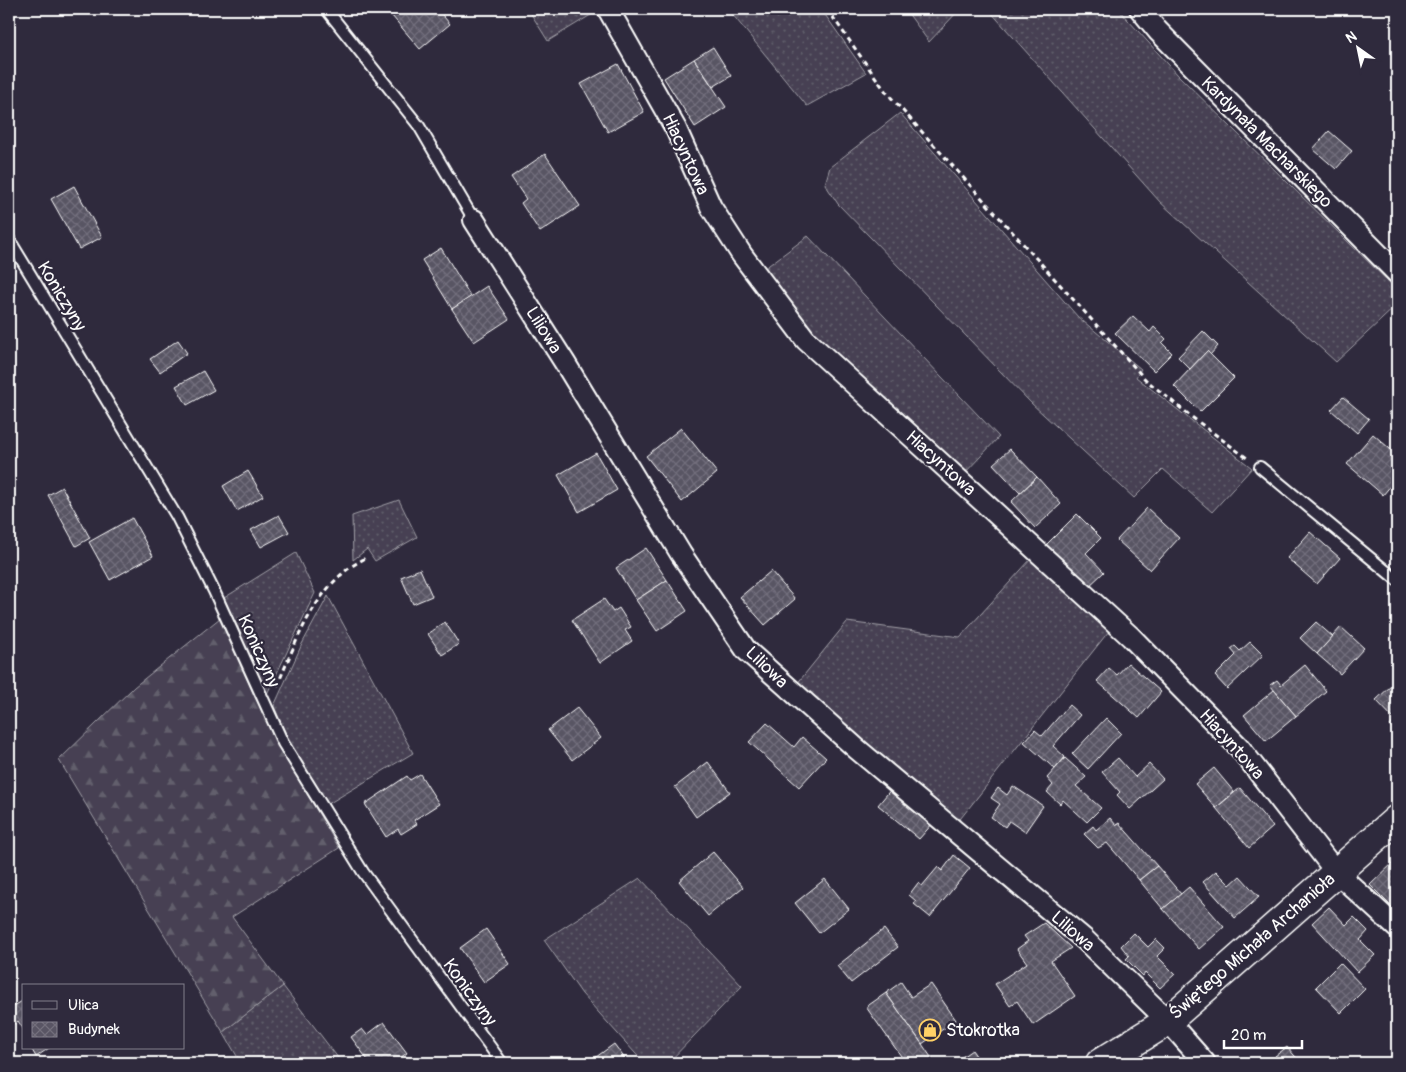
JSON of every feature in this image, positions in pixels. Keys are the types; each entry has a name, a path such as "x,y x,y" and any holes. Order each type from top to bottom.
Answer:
{"street":[{"name":"Hiacyntowa","path":"608,9 676,129 711,206 742,255 806,340 1131,637 1239,747 1336,872 1397,928"},
{"name":"Kardynała Macharskiego","path":"1140,9 1165,38 1397,273"},
{"name":"Liliowa","path":"474,220 565,363 681,554 746,650 856,749 1084,939 1168,1021 1205,1063"},
{"name":"Świętego Michała Archanioła","path":"1100,1063 1168,1021 1397,819"}],"lane":[{"path":"326,9 419,126 474,220"},
{"name":"Koniczyny","path":"9,239 177,517 214,591 283,743 363,872 502,1063"},
{"path":"1260,467 1397,580"}],"path":[{"path":"827,9 886,92 1146,380 1192,418 1260,467"},
{"path":"267,707 318,599 342,573 367,557"}],"green space":[{"path":"528,9 598,9 599,10 548,41"},
{"path":"728,9 821,9 866,73 807,106"},
{"path":"905,9 960,9 929,42"},
{"path":"990,9 1118,9 1178,75 1397,290 1397,305 1336,362 1160,202"},
{"path":"900,113 1078,317 1141,369 1136,377 1252,468 1212,512 1163,469 1134,498 1031,403 838,204 825,184 830,167"},
{"path":"808,236 999,437 963,475 809,336 761,271"},
{"path":"399,500 417,537 375,561 367,549 353,560 352,516"},
{"path":"296,553 315,593 267,694 224,598"},
{"path":"1031,559 1109,631 957,823 796,685 847,622 960,637"},
{"path":"328,596 413,753 328,804 289,742 274,706 302,644"},
{"path":"220,618 254,695 284,755 339,848 232,917 283,986 223,1032 59,760 134,687"},
{"path":"640,878 742,986 668,1063 644,1063 582,994 544,940"},
{"path":"283,986 342,1063 241,1063 223,1032"}],"building":[{"path":"386,9 437,9 450,24 420,49"},
{"path":"713,47 731,76 713,87 694,59"},
{"path":"694,59 726,107 695,127 664,78"},
{"path":"618,64 644,112 608,132 581,84"},
{"path":"1329,131 1352,151 1336,169 1313,149"},
{"path":"545,154 580,206 540,232 521,203 526,199 511,177"},
{"path":"74,186 102,237 79,249 51,199"},
{"path":"441,248 471,297 452,309 422,260"},
{"path":"487,286 509,319 474,342 452,309"},
{"path":"1133,316 1150,332 1154,327 1166,339 1162,343 1172,353 1154,371 1115,333"},
{"path":"1203,331 1218,346 1210,355 1207,351 1190,369 1178,357"},
{"path":"178,340 187,353 160,372 150,359"},
{"path":"1207,351 1234,378 1200,412 1174,386"},
{"path":"203,371 214,390 187,405 176,386"},
{"path":"1343,397 1369,419 1357,433 1331,410"},
{"path":"1397,403 1397,421 1388,413"},
{"path":"681,428 717,473 682,502 646,456"},
{"path":"1373,434 1397,455 1397,478 1383,495 1347,464"},
{"path":"1010,449 1037,477 1020,493 993,464"},
{"path":"596,453 617,490 579,512 558,475"},
{"path":"248,471 263,496 237,511 223,486"},
{"path":"1037,477 1061,504 1035,528 1011,502"},
{"path":"62,487 90,538 76,546 48,495"},
{"path":"1147,508 1179,538 1150,570 1117,540"},
{"path":"1077,514 1101,538 1086,553 1104,572 1086,589 1044,547"},
{"path":"279,515 289,532 261,547 251,530"},
{"path":"132,518 153,556 110,580 89,542"},
{"path":"1310,532 1340,558 1317,584 1287,558"},
{"path":"646,548 667,580 636,600 616,568"},
{"path":"420,569 432,596 413,604 401,577"},
{"path":"771,571 795,599 765,625 740,597"},
{"path":"667,580 687,611 657,631 636,600"},
{"path":"604,599 613,612 619,608 631,627 625,630 632,641 600,663 572,620"},
{"path":"445,622 459,644 442,655 428,634"},
{"path":"1316,622 1333,637 1317,654 1300,638"},
{"path":"1341,627 1364,648 1340,674 1317,654"},
{"path":"1250,642 1263,655 1227,689 1215,676 1236,655 1231,649 1235,646 1240,651"},
{"path":"1128,663 1161,692 1139,718 1097,681 1109,668 1117,675"},
{"path":"1305,665 1326,691 1296,716 1270,685 1277,680 1281,685"},
{"path":"1392,685 1397,689 1397,733 1390,726 1395,720 1376,700"},
{"path":"1274,690 1296,716 1266,741 1244,715"},
{"path":"1069,705 1080,715 1053,746 1065,757 1055,769 1024,742 1035,730 1042,736"},
{"path":"577,708 601,738 572,760 548,730"},
{"path":"1106,718 1121,733 1088,769 1072,754"},
{"path":"767,723 794,747 802,737 826,758 799,787 749,742"},
{"path":"1065,758 1086,777 1076,786 1101,808 1087,822 1063,800 1060,804 1047,792 1053,785 1047,778"},
{"path":"1118,758 1135,777 1149,764 1163,779 1130,809 1117,795 1120,792 1102,772"},
{"path":"708,762 730,792 696,817 675,787"},
{"path":"1214,768 1234,792 1216,808 1195,784"},
{"path":"420,774 439,804 414,820 417,824 401,834 398,829 386,837 365,804 407,776 410,780"},
{"path":"1013,786 1043,806 1025,832 1009,821 1005,827 991,817 1000,804 991,798 998,788 1007,795"},
{"path":"892,788 933,823 919,839 878,805"},
{"path":"1240,788 1273,827 1249,848 1216,808"},
{"path":"1110,818 1116,825 1119,823 1157,866 1139,880 1107,843 1098,848 1084,834 1093,826 1096,830"},
{"path":"713,852 743,887 708,916 679,881"},
{"path":"954,855 970,868 930,917 914,904 916,901 909,895 918,883 922,886 938,867 942,871"},
{"path":"1395,861 1397,863 1397,906 1394,909 1370,885"},
{"path":"1157,866 1181,894 1163,909 1139,880"},
{"path":"1216,871 1230,885 1240,876 1259,897 1235,918 1203,882"},
{"path":"825,879 849,909 819,933 795,903"},
{"path":"1189,887 1224,927 1199,949 1163,909"},
{"path":"1329,907 1346,925 1354,917 1368,931 1360,940 1375,955 1357,972 1312,923"},
{"path":"1044,923 1071,948 1051,961 1075,996 1033,1025 1017,1001 1010,1006 995,984 1027,963 1017,949 1028,941 1024,936"},
{"path":"486,929 510,964 484,982 460,948"},
{"path":"884,929 898,947 851,983 837,966"},
{"path":"1134,933 1148,947 1156,939 1165,948 1157,956 1175,974 1160,988 1145,973 1143,976 1126,959 1129,956 1121,946"},
{"path":"1340,963 1365,989 1341,1013 1316,987"},
{"path":"901,982 911,997 931,984 956,1020 922,1044 886,993"},
{"path":"886,993 935,1063 906,1063 866,1007"},
{"path":"22,1001 22,1027 18,1021 10,1027 9,1009"},
{"path":"384,1022 407,1053 393,1063 370,1063 351,1037 362,1029 367,1035"},
{"path":"614,1044 628,1063 594,1063 592,1060"},
{"path":"1287,1047 1301,1063 1281,1063 1275,1056"},
{"path":"32,1050 46,1050 36,1057"},
{"path":"972,1050 981,1063 953,1063"}],"place":[{"name":"Stokrotka","path":"930,1030"}]}
